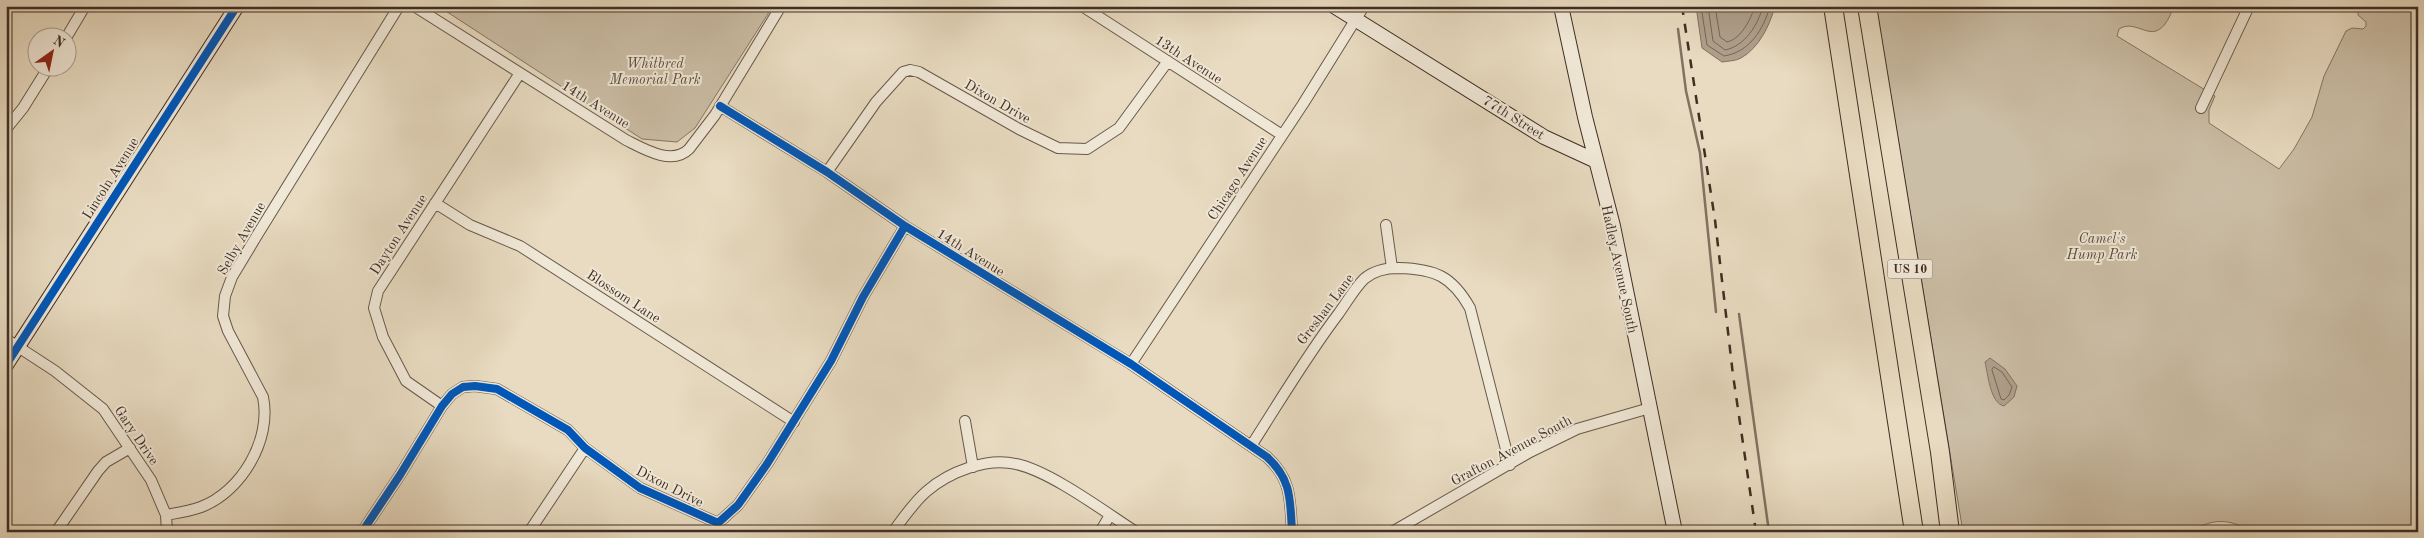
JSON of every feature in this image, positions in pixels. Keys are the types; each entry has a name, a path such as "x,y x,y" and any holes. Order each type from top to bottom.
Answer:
{"highway":[{"name":"US 10","path":"1833,6 1914,532"},
{"name":"US 10","path":"1867,6 1940,452 1950,532"}],"street":[{"path":"72,28 85,6"},
{"name":"Lincoln Avenue","path":"6,365 12,342 236,6"},
{"name":"Selby Avenue","path":"166,515 201,507 229,490 243,475 253,458 263,429 265,407 263,397 228,331 223,316 225,296 232,277 256,237 399,6"},
{"name":"14th Avenue","path":"414,6 626,140 649,151 675,156 685,153 720,106 827,172 905,226 1131,364 1267,457 1284,475 1289,491 1292,532"},
{"path":"720,106 781,6"},
{"name":"13th Avenue","path":"1082,6 1282,135"},
{"name":"77th Street","path":"1334,6 1544,137 1596,161"},
{"name":"Chicago Avenue","path":"1131,364 1282,135 1364,6"},
{"name":"Hadley Avenue South","path":"1561,6 1596,161 1613,226 1675,532"},
{"path":"2201,108 2249,6"},
{"name":"Dixon Drive","path":"827,172 876,102 903,72 910,70 919,72 1019,129 1058,148 1087,150 1119,128 1168,62"},
{"name":"Dayton Avenue","path":"442,406 406,381 383,337 374,308 378,291 520,73"},
{"path":"6,130 23,108 42,78"},
{"name":"Blossom Lane","path":"435,203 470,225 520,246 794,422"},
{"path":"1386,225 1392,268"},
{"name":"Dixon Drive","path":"362,532 400,475 442,406 452,394 463,387 475,386 497,388 568,430 585,448 640,488 718,523 738,504 794,422 831,361 863,297 905,226"},
{"name":"Greshan Lane","path":"1252,446 1316,343 1364,279 1376,272 1392,268 1420,268 1433,271 1460,290 1470,308 1510,464"},
{"name":"Gary Drive","path":"12,342 55,371 103,409 151,480 166,515 168,532"},
{"name":"Grafton Avenue South","path":"1392,532 1510,464 1577,429 1650,408"},
{"path":"965,421 973,467"},
{"path":"56,532 102,466 130,448"},
{"path":"529,532 585,448"},
{"path":"892,532 932,486 973,467 996,462 1017,464 1045,475 1136,532"},
{"path":"1100,532 1110,515"}],"green space":[{"name":"Whitbred Memorial Park","path":"438,6 773,6 695,128 677,142 642,139"},
{"name":"Camel's Hump Park","path":"1876,6 2174,6 2167,21 2161,28 2148,31 2127,26 2119,29 2117,36 2215,96 2209,110 2209,123 2279,169 2294,149 2312,117 2324,76 2346,31 2352,28 2363,29 2366,26 2366,22 2358,15 2358,6 2418,6 2418,532 2249,532 2236,524 2221,521 2206,524 2193,532 1963,532"}],"water":[{"path":"1696,6 1775,6 1767,28 1753,48 1739,59 1722,62 1702,48"},
{"path":"1990,358 2005,369 2017,386 2014,397 2004,406 1996,400 1990,387 1985,362"}],"waterway":[{"path":"1678,29 1686,91 1700,153 1716,312"},
{"path":"1739,314 1769,532"}],"railway":[{"path":"1682,6 1715,220 1733,375 1756,532"}],"cycle path":[{"path":"6,365 237,6"},
{"path":"720,106 827,172 905,226 1131,364 1267,457 1285,482 1290,500 1292,532"},
{"path":"362,532 400,475 442,406 452,394 463,387 475,386 497,389 568,430 585,448 640,488 718,523 738,505 767,464 831,361 863,297 905,226"}]}
